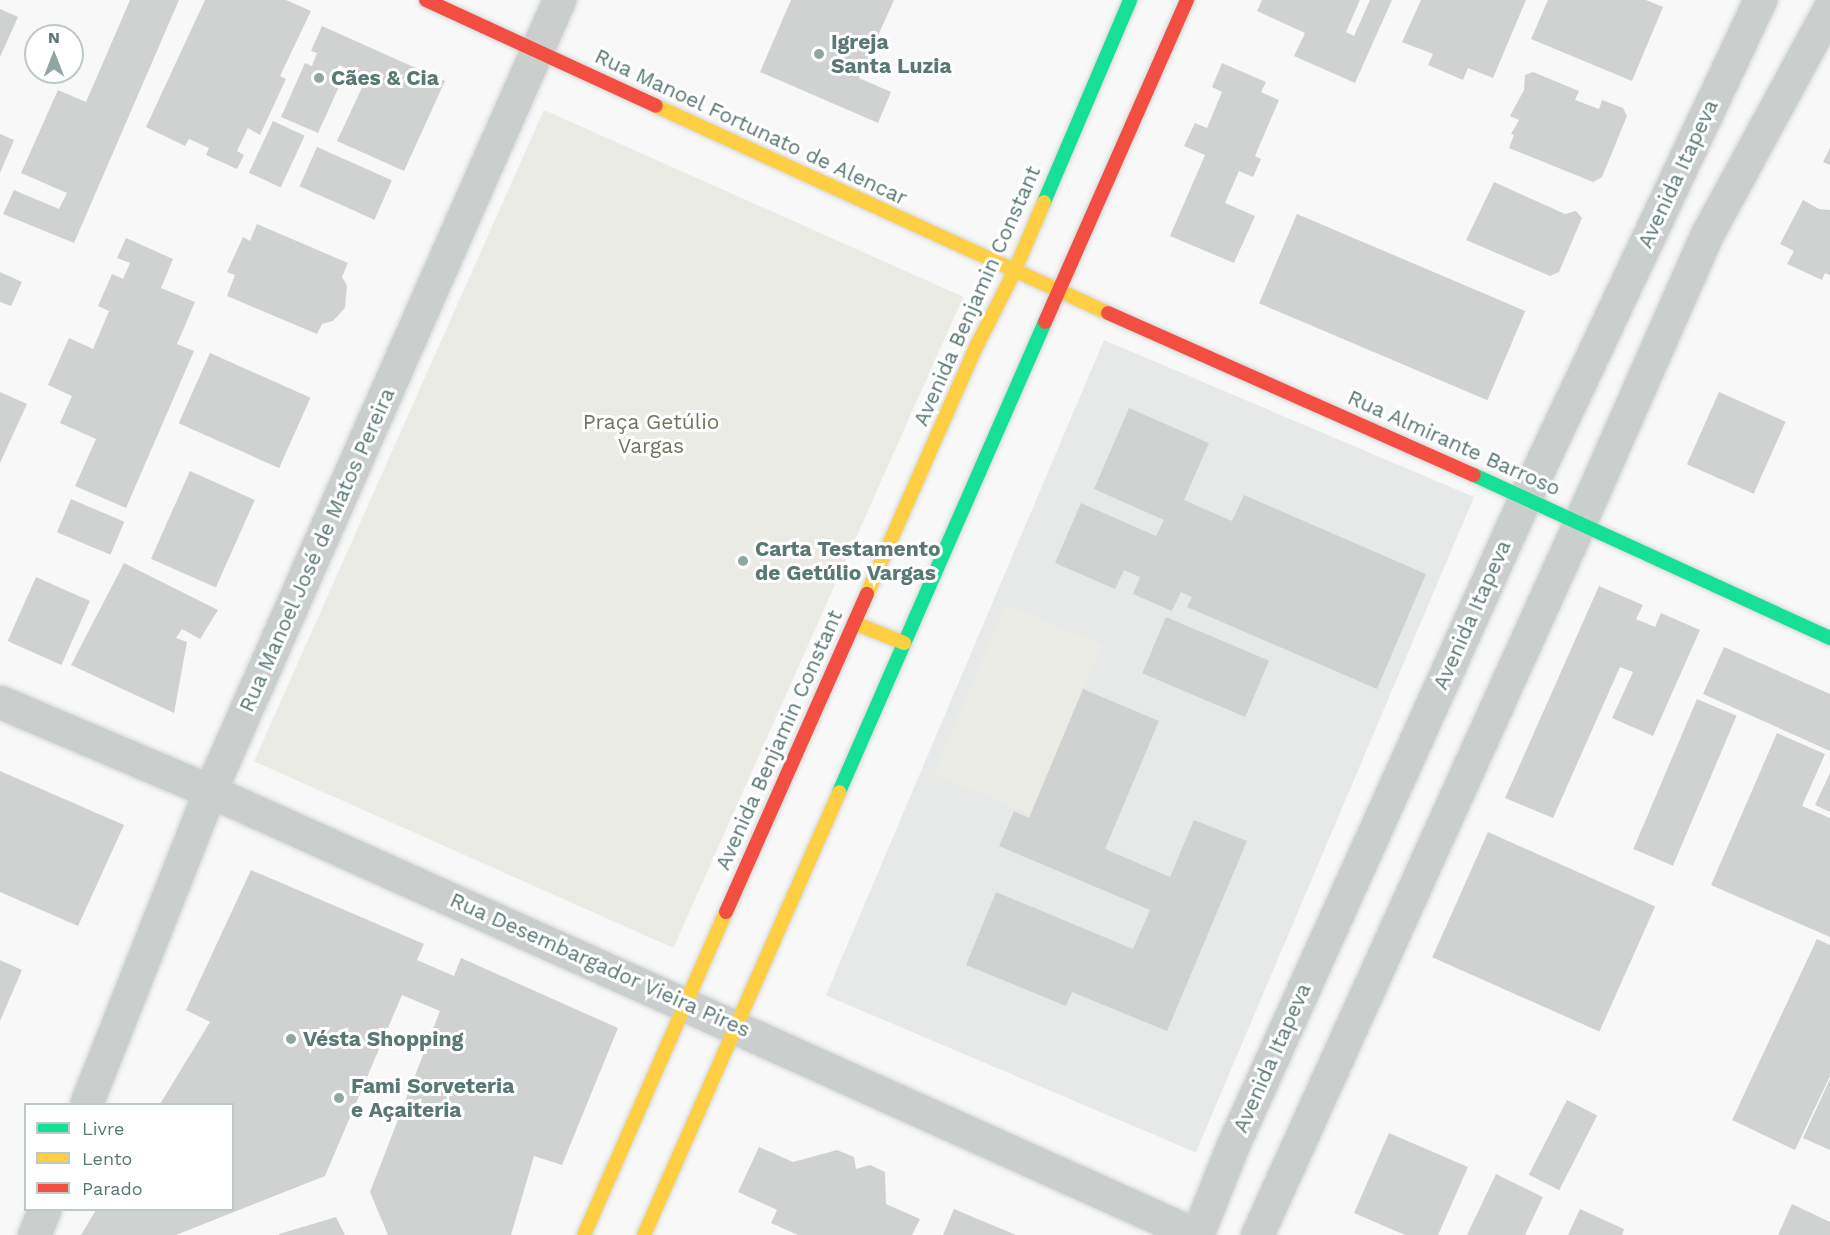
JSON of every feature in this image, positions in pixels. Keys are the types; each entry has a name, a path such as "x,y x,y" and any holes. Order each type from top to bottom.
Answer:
{"main road":[{"name":"Rua Manoel Fortunato de Alencar","path":"426,0 1014,272 1060,290"},
{"name":"Avenida Benjamin Constant","path":"585,1235 976,346 1014,272 1130,0"},
{"path":"644,1235 1187,0"},
{"name":"Rua Almirante Barroso","path":"1060,290 1580,522 1830,638"},
{"path":"854,623 904,643"}],"street":[{"name":"Rua Manoel José de Matos Pereira","path":"86,1103 210,791 559,0"},
{"name":"Avenida Itapeva","path":"1197,1235 1232,1147 1525,498 1760,0"},
{"path":"1825,0 1830,2"},
{"path":"1257,1235 1580,522 1706,236 1830,8"},
{"name":"Rua Desembargador Vieira Pires","path":"0,702 210,791 1197,1235"},
{"path":"34,1235 43,1211"}],"shaded area":[{"path":"1104,340 1474,497 1196,1152 826,995"}],"green space":[{"name":"Praça Getúlio Vargas","path":"544,110 963,297 673,948 254,761"},
{"path":"1006,604 1102,645 1030,814 934,773"}],"building":[{"path":"130,0 179,0 74,243 3,214 14,190 59,209 67,193 21,173 58,90 86,102"},
{"path":"205,0 286,0 311,11 280,76 286,79 260,135 248,128 237,151 244,155 237,169 206,155 209,148 189,139 185,146 146,127"},
{"name":"Igreja Santa Luzia","path":"791,0 894,0 859,78 891,92 878,123 760,72"},
{"path":"1262,0 1360,0 1346,32 1354,36 1370,0 1392,0 1355,83 1294,56 1305,33 1257,11"},
{"path":"1421,0 1526,0 1493,78 1468,68 1463,80 1428,65 1433,54 1402,42"},
{"path":"1548,0 1646,0 1663,7 1632,81 1531,39"},
{"path":"0,9 18,17 0,57"},
{"path":"322,26 445,81 404,171 337,141 367,77 339,65 334,76 342,80 318,133 281,117 305,63 312,66 317,53 311,51"},
{"path":"1222,63 1266,82 1261,92 1279,100 1255,156 1261,159 1253,177 1239,171 1225,203 1255,216 1234,263 1170,236 1205,155 1184,146 1195,123 1207,128 1222,92 1212,87"},
{"path":"1533,72 1579,91 1575,100 1599,109 1602,100 1623,108 1627,116 1602,177 1593,182 1509,148 1514,135 1511,134 1519,120 1510,116 1524,90 1525,75"},
{"path":"273,121 305,136 281,187 249,173"},
{"path":"0,134 14,140 0,173"},
{"path":"317,147 392,180 374,220 300,186"},
{"path":"1830,148 1830,165 1823,162"},
{"path":"1494,182 1565,214 1576,211 1582,218 1559,272 1550,276 1466,240"},
{"path":"1803,200 1819,209 1830,210 1830,275 1825,273 1822,280 1787,264 1794,251 1780,244"},
{"path":"1297,214 1525,311 1487,400 1259,303"},
{"path":"257,224 348,263 342,277 347,286 345,308 333,321 322,324 317,334 227,296 235,275 227,272 243,237 250,241"},
{"path":"126,238 173,259 161,288 195,302 177,344 194,351 126,508 75,486 96,439 60,423 72,396 48,385 69,338 93,349 109,311 98,306 112,274 123,279 130,263 117,258"},
{"path":"0,272 22,282 11,306 0,302"},
{"path":"210,353 310,398 279,468 179,423"},
{"path":"0,392 27,404 0,463"},
{"path":"1719,392 1786,422 1754,494 1687,464"},
{"path":"1129,408 1209,443 1184,500 1232,521 1244,495 1426,574 1377,689 1187,607 1192,597 1181,592 1172,611 1133,594 1140,577 1124,570 1115,589 1055,563 1081,503 1156,536 1164,520 1094,489"},
{"path":"190,471 255,500 216,588 151,559"},
{"path":"71,499 124,522 110,555 57,532"},
{"path":"124,563 218,610 200,639 182,629 176,638 187,642 174,713 71,665"},
{"path":"36,577 90,601 61,665 8,641"},
{"path":"1599,586 1643,605 1636,619 1655,627 1661,613 1700,630 1653,736 1612,718 1633,672 1620,667 1553,818 1505,798"},
{"path":"1166,617 1269,661 1245,717 1142,673"},
{"path":"1724,647 1830,694 1830,751 1703,694"},
{"path":"1083,689 1159,721 1105,849 1170,877 1194,820 1247,841 1167,1031 1072,992 1066,1006 966,965 996,892 1133,949 1150,910 999,846 1014,811 1029,818"},
{"path":"1697,699 1737,716 1673,866 1633,849"},
{"path":"1777,733 1825,754 1802,806 1830,818 1830,937 1711,885"},
{"path":"0,771 124,825 78,926 0,892"},
{"path":"1830,773 1830,812 1815,805"},
{"path":"1488,832 1655,906 1599,1032 1432,957"},
{"path":"251,870 424,944 417,960 454,976 461,958 618,1028 562,1165 534,1156 511,1235 388,1235 370,1192 440,1011 402,995 325,1176 176,1235 81,1235 95,1211 234,1211 234,1103 161,1103 210,1022 186,1010"},
{"path":"1817,939 1830,945 1830,1076 1795,1150 1732,1120"},
{"path":"0,960 22,970 0,1021"},
{"path":"1830,1079 1830,1150 1803,1138"},
{"path":"1567,1100 1597,1115 1559,1190 1529,1175"},
{"path":"1389,1133 1468,1167 1438,1235 1405,1235 1354,1213"},
{"path":"759,1147 793,1162 837,1150 854,1157 856,1169 870,1165 885,1172 886,1204 920,1219 912,1235 798,1235 771,1223 777,1210 738,1192"},
{"path":"1496,1174 1543,1197 1525,1235 1467,1235"},
{"path":"1792,1204 1830,1222 1830,1235 1778,1235"},
{"path":"954,1209 1016,1235 943,1235"},
{"path":"1580,1209 1624,1229 1622,1235 1568,1235"},
{"path":"336,1217 345,1235 279,1235 279,1234"}],"traffic: fast":[{"path":"1044,202 1130,0"},
{"path":"839,792 1045,322"},
{"path":"1474,475 1830,638"}],"traffic: slow":[{"path":"656,106 1108,313"},
{"path":"867,594 976,347 1014,272 1044,202"},
{"path":"854,623 904,643"},
{"path":"644,1235 839,792"},
{"path":"584,1235 726,912"}],"traffic: jam":[{"path":"426,0 656,106"},
{"path":"1045,322 1187,0"},
{"path":"1108,313 1474,475"},
{"path":"726,912 867,594"}],"place":[{"name":"Igreja Santa Luzia","path":"819,54"},
{"name":"Cães & Cia","path":"319,78"},
{"name":"Carta Testamento de Getúlio Vargas","path":"743,561"},
{"name":"Vésta Shopping","path":"291,1039"},
{"name":"Fami Sorveteria e Açaiteria","path":"339,1098"}]}
